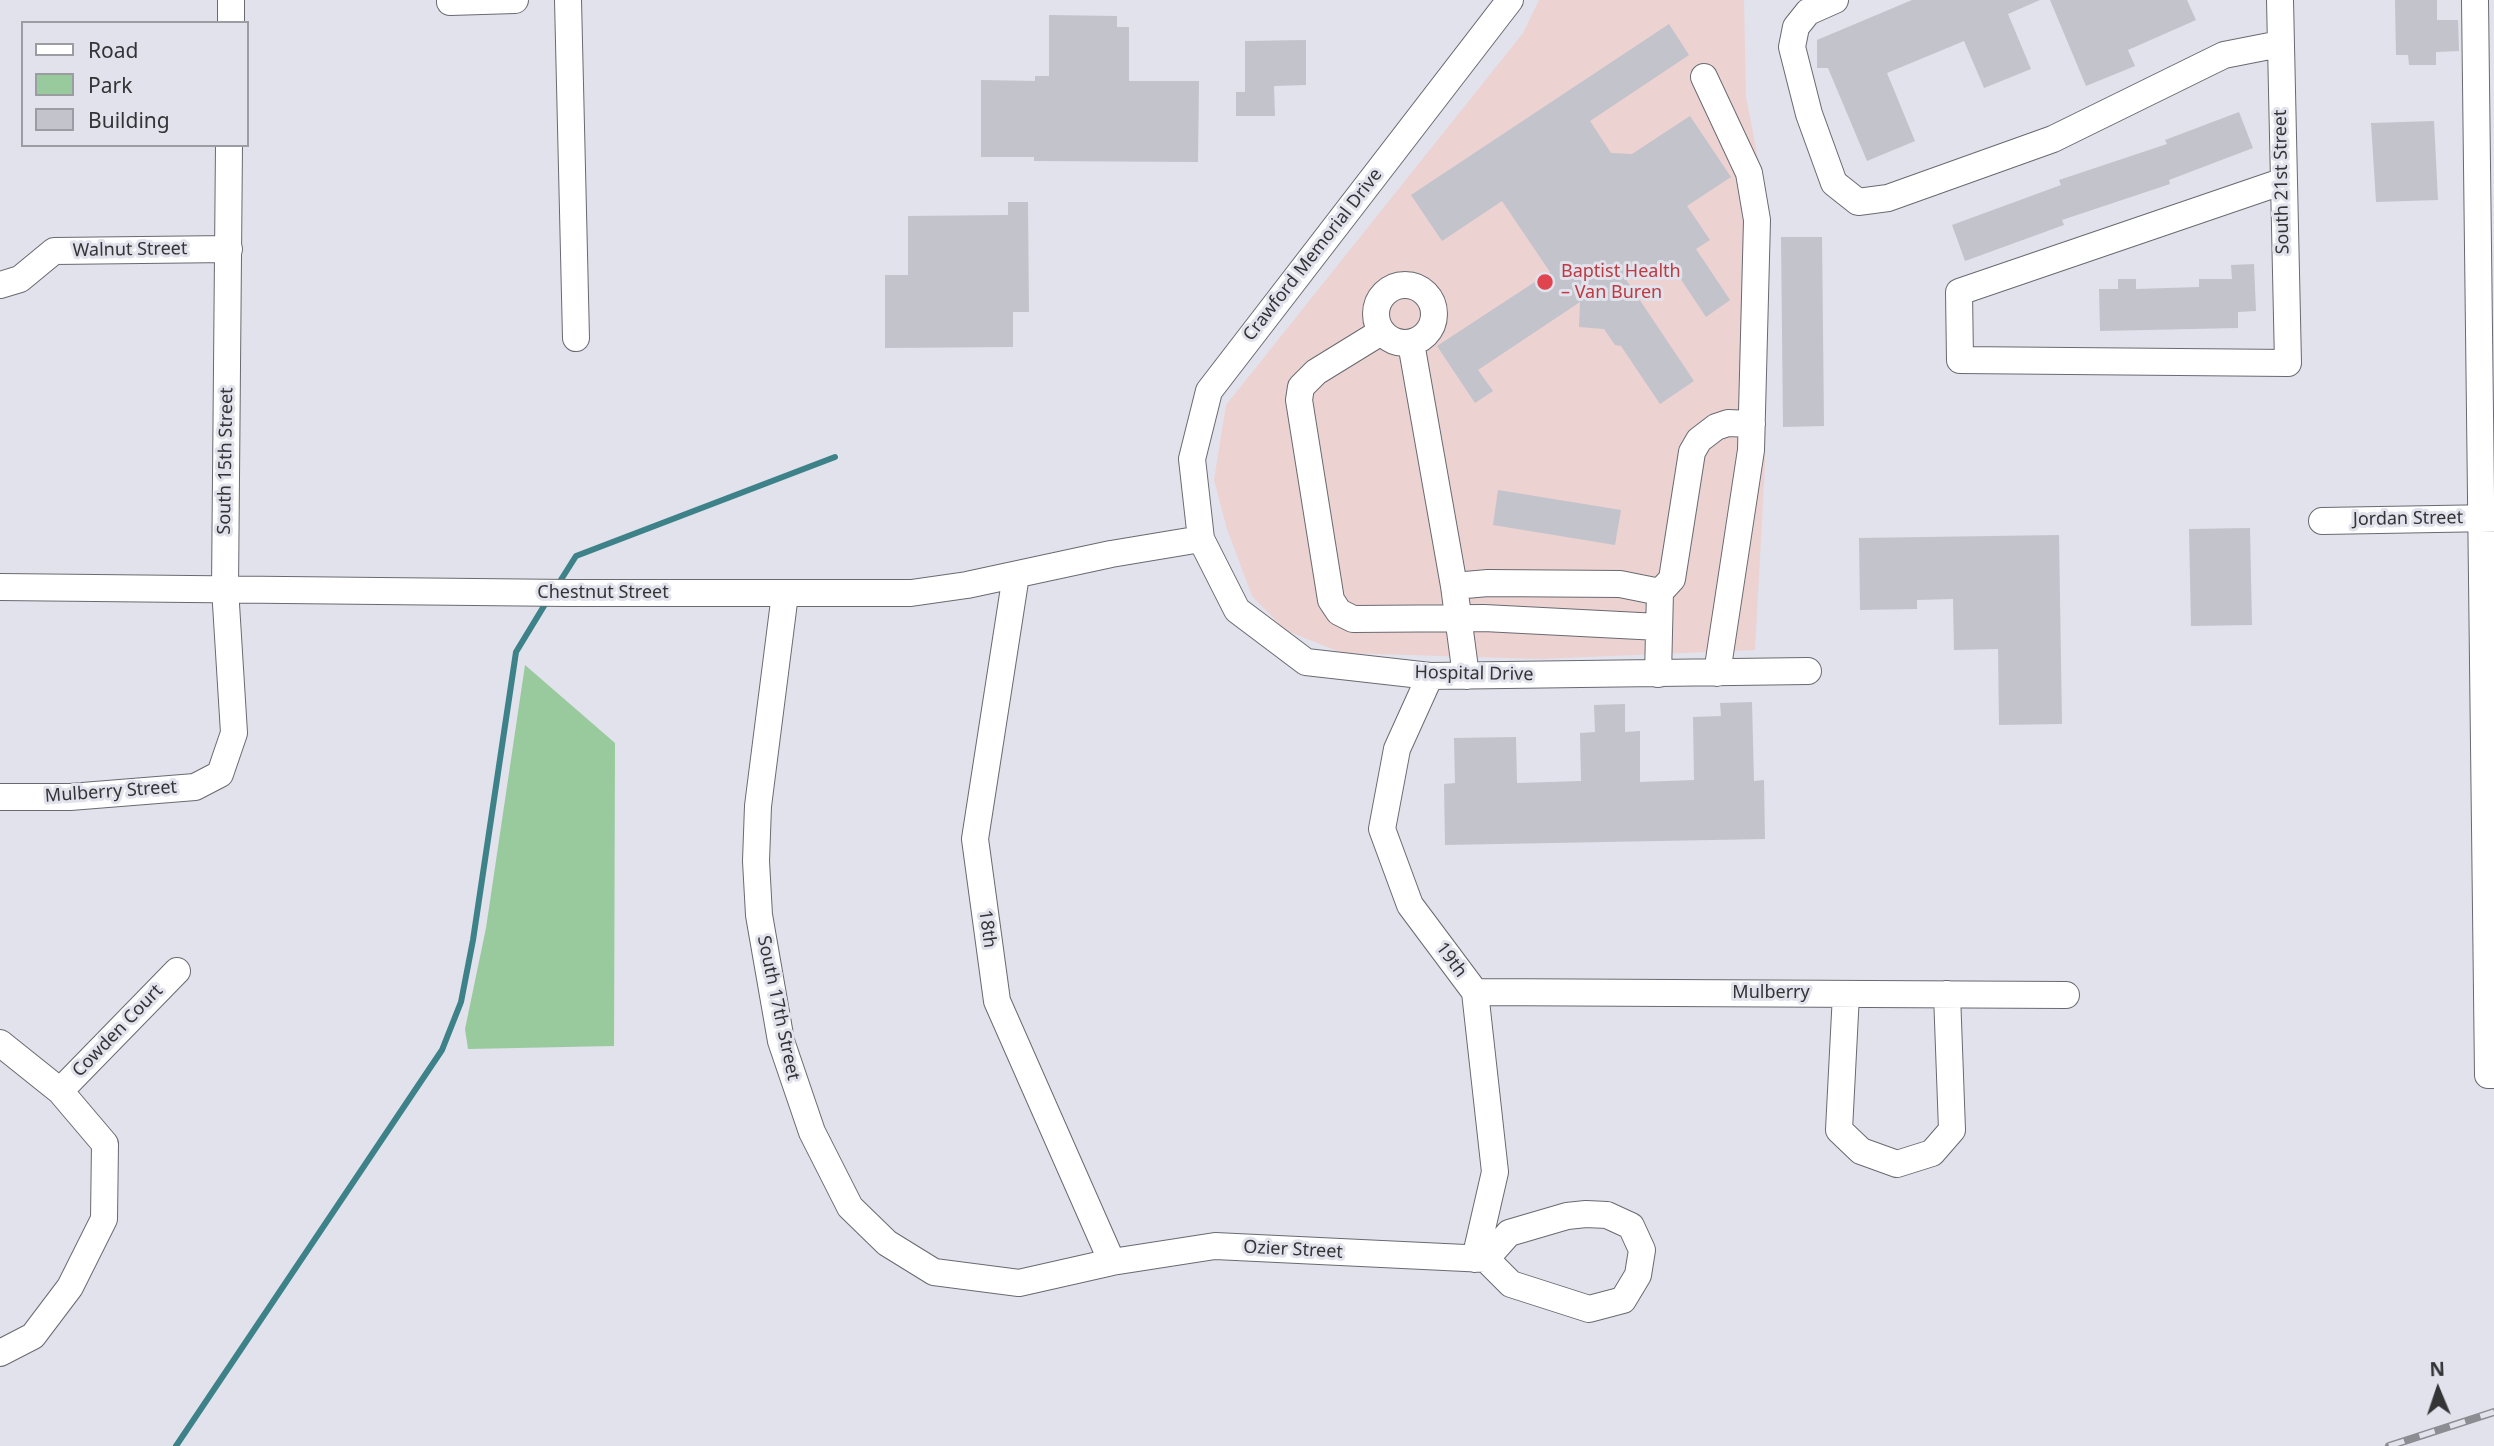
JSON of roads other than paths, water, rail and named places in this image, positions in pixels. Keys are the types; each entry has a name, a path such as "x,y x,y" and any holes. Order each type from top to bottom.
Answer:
{"street":[{"path":"231,0 231,21"},
{"path":"450,0 515,0"},
{"path":"568,0 576,338"},
{"name":"Crawford Memorial Drive","path":"1201,539 1192,459 1209,391 1510,0"},
{"path":"1835,0 1808,12 1796,27 1792,47 1809,114 1834,183 1858,202 1888,198 2053,139 2224,55 2280,44"},
{"name":"South 21st Street","path":"2280,0 2281,182 2288,363 1960,360 1959,292 2281,182"},
{"path":"2475,0 2489,518 2491,1075"},
{"path":"1704,77 1749,173 1757,220 1751,450 1717,673"},
{"name":"South 15th Street","path":"219,774 234,733 225,588 229,147"},
{"name":"Walnut Street","path":"0,285 20,279 54,251 229,249"},
{"path":"1410,285 1428,295 1435,314 1428,333 1411,343 1395,342 1381,332 1377,323 1377,303 1391,288 1410,285"},
{"path":"1381,332 1316,372 1301,387 1300,400 1331,600 1339,612 1353,619 1458,618 1660,627"},
{"path":"1411,343 1454,586 1466,676"},
{"path":"1658,674 1660,592 1672,579 1692,453 1699,440 1716,427 1728,423 1752,424"},
{"name":"Jordan Street","path":"2322,521 2489,518"},
{"name":"Chestnut Street","path":"0,587 569,593 911,593 1201,539"},
{"name":"Hospital Drive","path":"1201,539 1237,610 1306,662 1430,676 1808,671"},
{"name":"18th","path":"1016,575 975,839 997,1001 1112,1262"},
{"path":"1454,586 1488,583 1620,584 1660,592"},
{"name":"South 17th Street","path":"785,594 758,806 755,861 759,915 781,1041 811,1132 829,1171 850,1207 887,1243 933,1272 1019,1283 1112,1262"},
{"name":"19th","path":"1430,676 1397,749 1382,829 1410,905 1475,992 1495,1172 1480,1259"},
{"name":"Mulberry Street","path":"0,797 70,797 195,787 219,774"},
{"name":"Cowden Court","path":"60,1091 177,971"},
{"name":"Mulberry","path":"1475,992 2066,995"},
{"path":"1846,994 1839,1129 1861,1151 1897,1164 1931,1153 1952,1130 1947,994"},
{"path":"0,1043 60,1091 105,1144 104,1219 70,1287 33,1336 0,1353"},
{"path":"1586,1214 1607,1215 1631,1226 1642,1250 1639,1275 1623,1300 1589,1309 1511,1284 1480,1259 1509,1233 1567,1216 1586,1214"},
{"name":"Ozier Street","path":"1112,1262 1215,1246 1480,1259"}],"waterway":[{"path":"557,586 576,556 835,457"},
{"path":"176,1446 442,1050 461,1002 473,940 516,652 547,601"}],"railway":[{"path":"2389,1446 2494,1412"}],"place":[{"name":"Baptist Health – Van Buren","path":"1545,282"}]}
